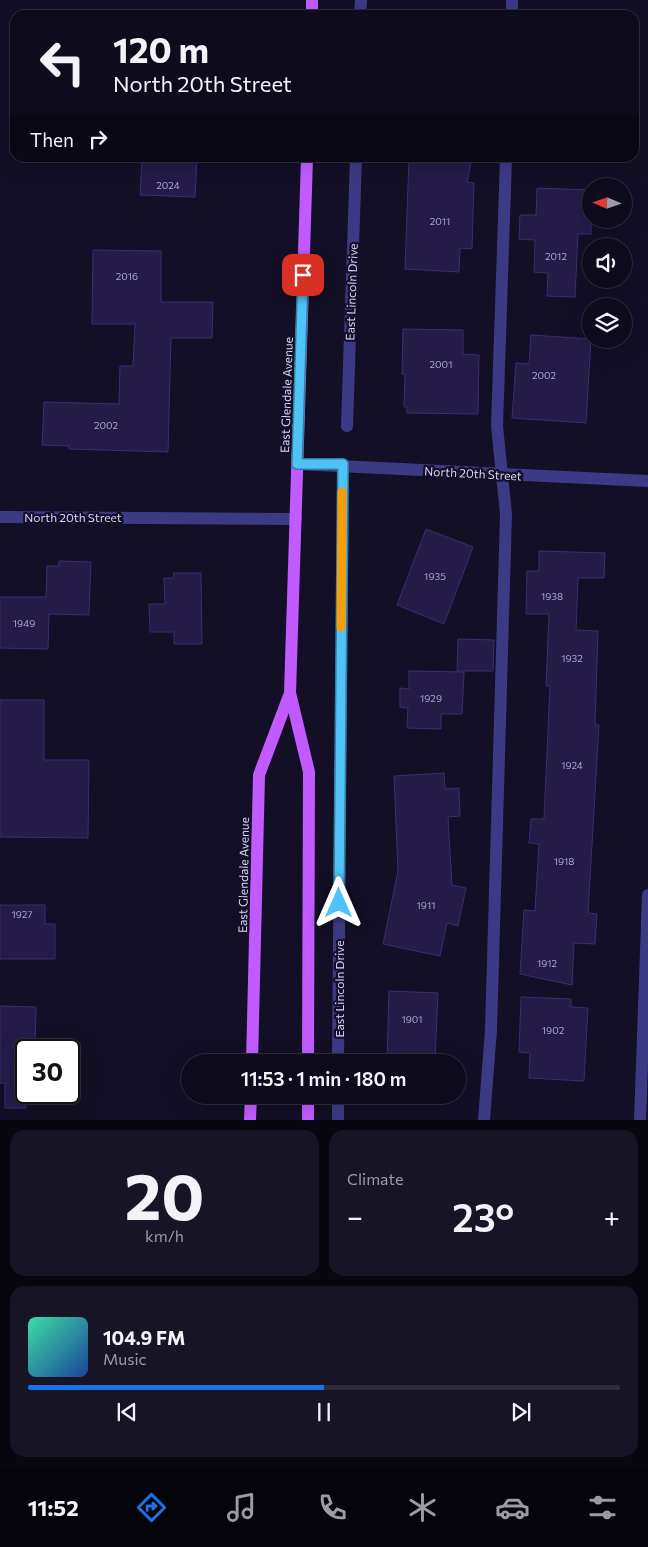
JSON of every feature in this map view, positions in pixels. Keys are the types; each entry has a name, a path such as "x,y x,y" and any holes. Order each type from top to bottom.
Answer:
{"main road":[{"name":"East Glendale Avenue","path":"307,162 290,693 309,772 308,1054"},
{"name":"East Glendale Avenue","path":"252,1054 259,775 290,693"},
{"path":"250,1120 251,1104"},
{"path":"308,1104 308,1120"}],"street":[{"name":"East Lincoln Drive","path":"347,426 356,162"},
{"path":"484,1120 491,1020 506,534 506,514 497,426 506,162"},
{"name":"North 20th Street","path":"297,464 343,464 501,475 648,481"},
{"name":"East Lincoln Drive","path":"338,1054 343,464"},
{"name":"North 20th Street","path":"0,517 296,519"},
{"path":"640,1120 648,895"},
{"path":"338,1104 338,1120"}],"building":[{"path":"142,162 197,162 195,197 140,195"},
{"path":"409,162 471,162 467,182 474,183 472,249 460,248 459,272 405,269"},
{"path":"537,188 582,190 582,228 591,228 591,234 578,234 575,297 547,296 548,273 534,272 535,240 519,239 520,215 536,215"},
{"path":"93,250 161,251 161,302 213,302 212,338 171,338 168,452 69,449 69,446 42,445 44,402 119,404 120,366 133,366 135,324 92,324"},
{"path":"403,329 463,330 463,354 479,355 478,414 407,413 407,407 404,407 405,374 402,374"},
{"path":"531,335 582,338 582,348 590,348 586,423 512,418 516,363 529,364"},
{"path":"426,529 473,547 444,624 397,605"},
{"path":"539,551 605,553 604,578 578,578 576,630 598,631 595,725 599,725 588,913 597,914 595,944 574,943 572,985 520,974 524,910 535,911 539,844 529,843 531,819 544,819 550,686 546,686 549,614 526,614 527,571 539,571"},
{"path":"59,561 91,562 89,615 49,614 48,649 0,648 0,597 46,597 47,566 59,566"},
{"path":"174,573 201,573 202,644 174,644 174,632 150,632 149,604 165,604 164,578 173,578"},
{"path":"458,639 494,640 493,671 457,671"},
{"path":"409,671 464,672 462,714 441,714 441,729 407,728 408,708 400,707 400,688 409,689"},
{"path":"0,700 44,700 44,760 89,760 88,838 0,837"},
{"path":"444,773 445,789 459,788 460,816 448,817 452,885 466,888 458,926 447,923 440,956 383,944 398,871 394,776"},
{"path":"0,905 45,905 45,924 55,924 55,959 0,959"},
{"path":"389,991 438,993 435,1054 387,1054"},
{"path":"521,997 571,999 571,1007 588,1008 584,1081 529,1078 530,1053 519,1052"},
{"path":"0,1006 36,1007 35,1039 15,1039 15,1104 26,1104 26,1108 5,1108 5,1083 0,1083"}],"slow traffic":[{"path":"341,627 342,492"}],"route":[{"path":"303,275 297,464 343,464 339,903"}]}
